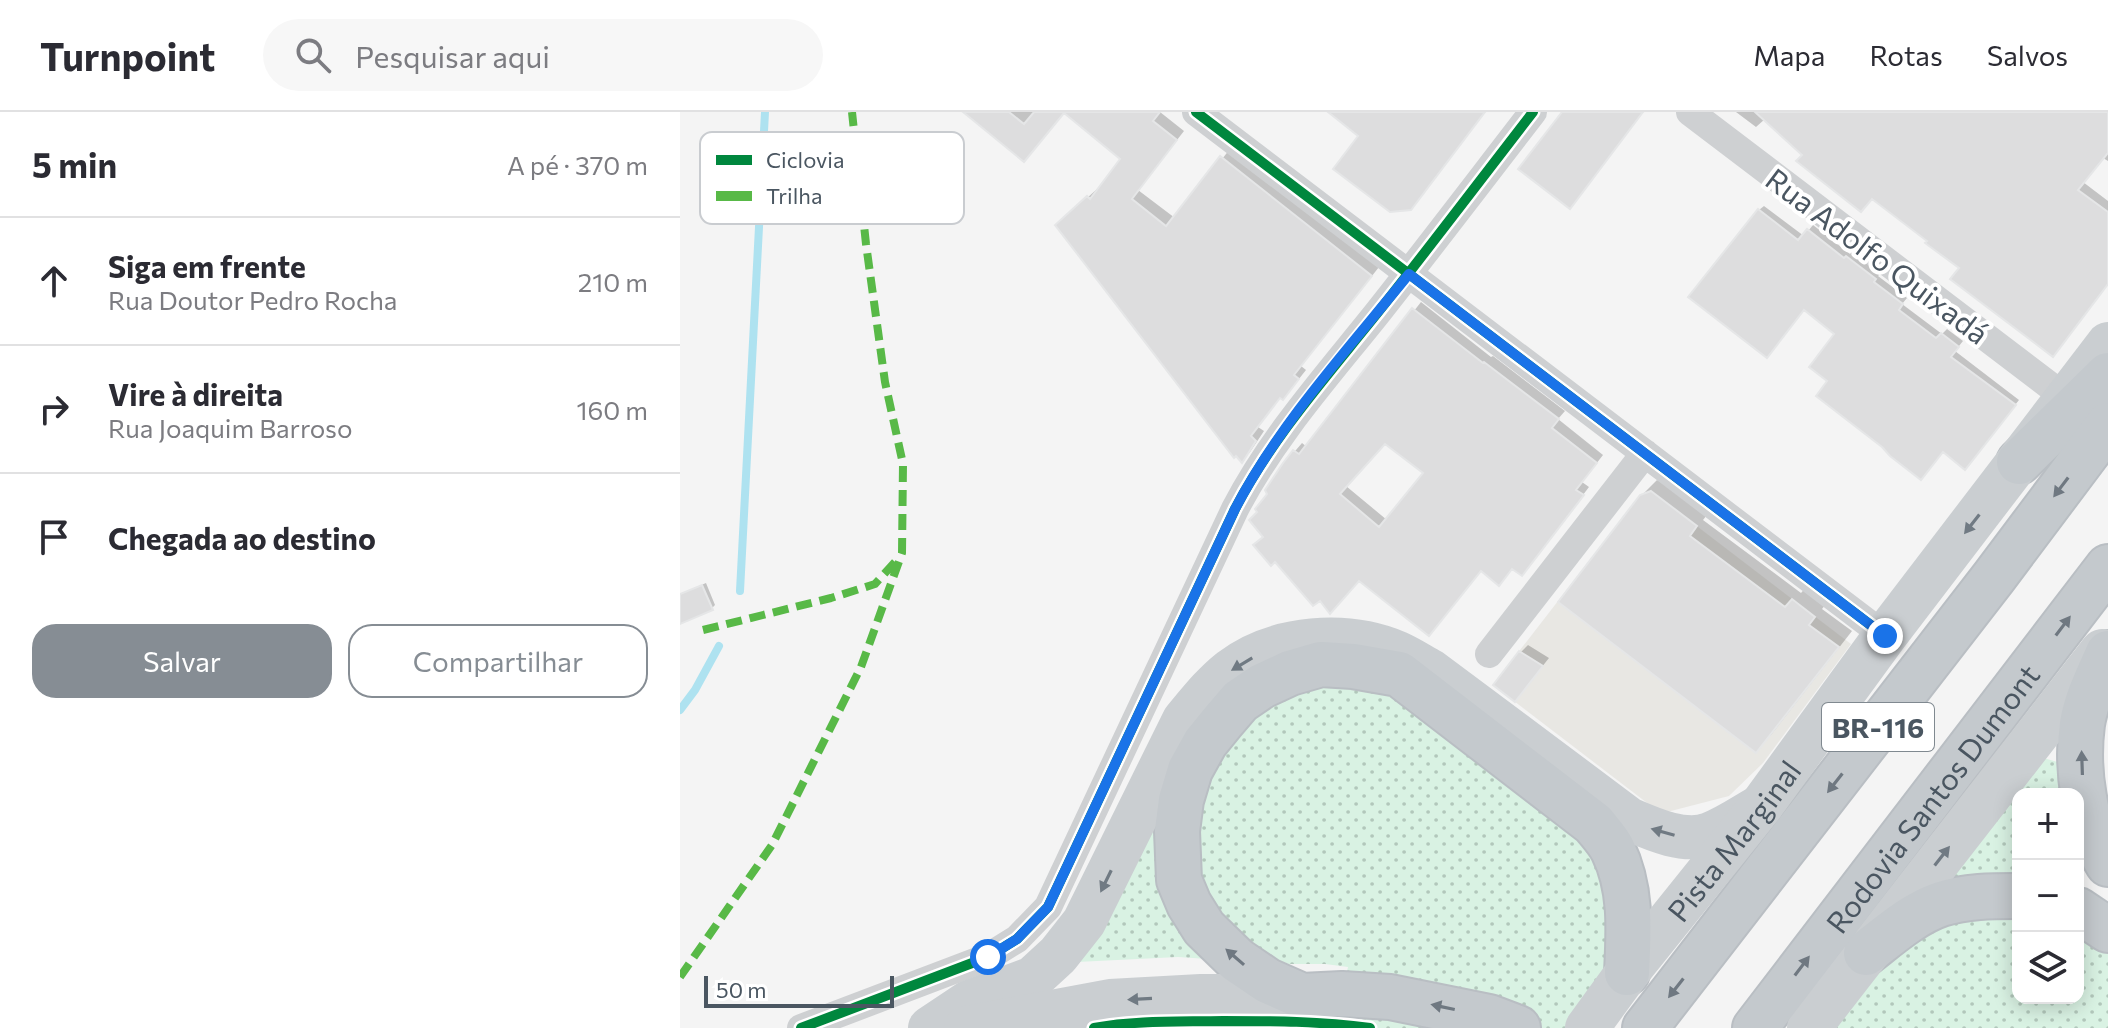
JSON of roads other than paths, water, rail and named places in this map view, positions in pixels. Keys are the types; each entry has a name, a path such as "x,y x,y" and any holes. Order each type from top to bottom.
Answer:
{"highway":[{"path":"2019,462 2108,375"},
{"name":"BR-116","path":"1645,1028 2108,425"},
{"name":"Rodovia Santos Dumont","path":"1755,1028 2108,567"},
{"path":"2108,653 2089,695 2082,724 2081,761 2089,821 2108,864"},
{"path":"1518,1028 1489,1017 1390,997 1322,995 1268,981 1237,960 1204,928 1179,880 1177,831 1181,800 1190,770 1205,743 1240,701 1290,673 1321,664 1399,674 1594,824 1611,847 1623,874 1630,921 1627,973"},
{"path":"1866,953 1904,924 1940,904 1979,896 2012,896"},
{"path":"2084,914 2108,930"}],"main road":[{"name":"Pista Marginal","path":"1587,1028 1627,973 1761,806 1885,636 2108,344"},
{"path":"930,1028 969,1002 1033,978 1058,955 1092,908 1184,720 1207,692 1233,669 1262,653 1288,645 1343,640 1398,653 1431,671 1611,807 1629,819 1663,833 1707,835 1761,806"},
{"path":"1809,1028 2108,644"},
{"path":"966,1028 1110,1001 1201,996 1322,995"}],"street":[{"path":"1196,112 1885,636"},
{"path":"801,1028 988,957 1017,939 1048,907 1254,473 1282,432 1409,274 1533,112"},
{"name":"Rua Adolfo Quixadá","path":"1690,112 2066,398"},
{"path":"1489,654 1645,453"}],"waterway":[{"path":"764,132 765,112"},
{"path":"740,591 759,224"},
{"path":"680,710 695,690 719,646"}]}
